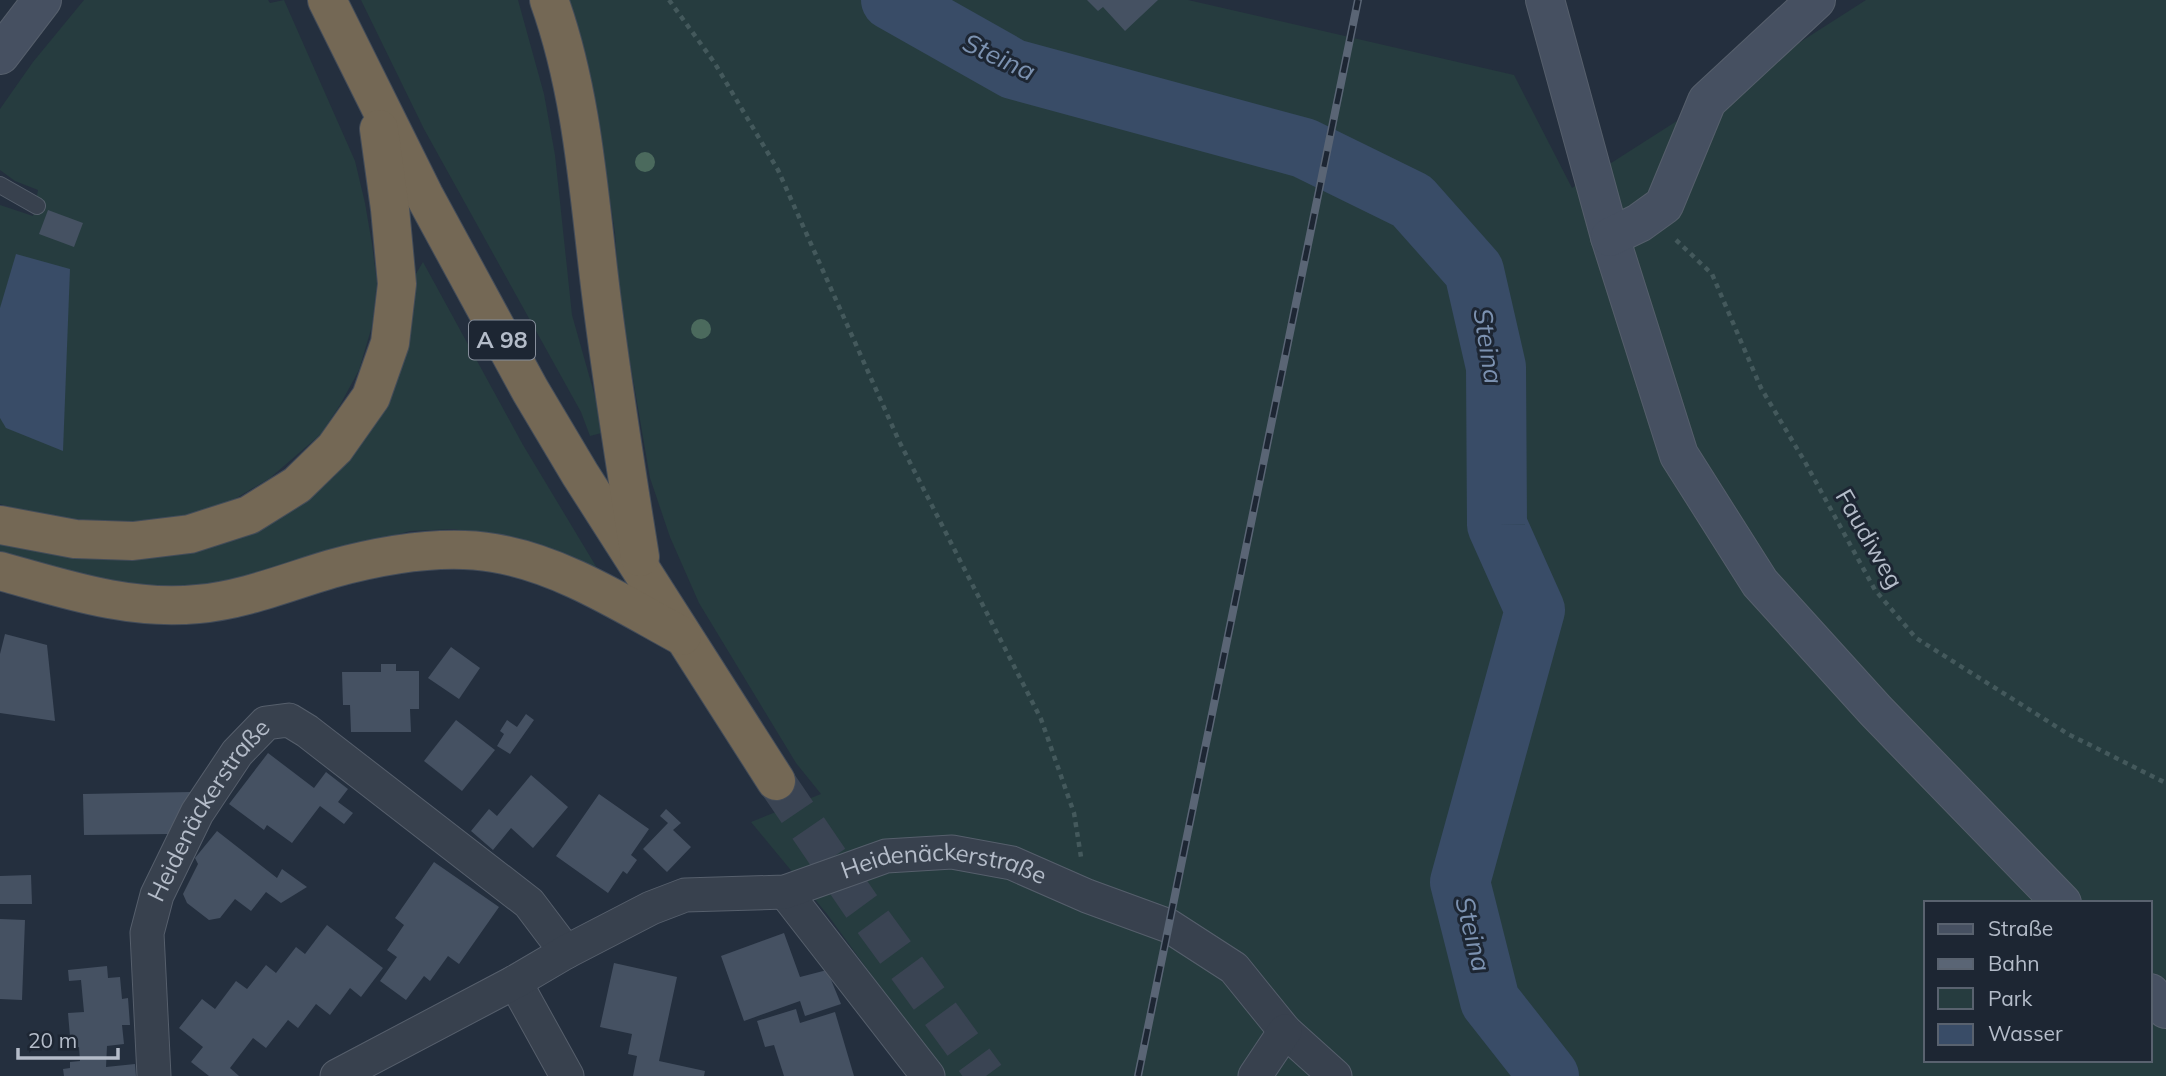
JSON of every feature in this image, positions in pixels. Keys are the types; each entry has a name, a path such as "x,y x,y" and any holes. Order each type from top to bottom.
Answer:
{"highway":[{"name":"A 98","path":"327,0 475,293 530,390 776,781"},
{"path":"549,0 560,31 581,127 614,399 643,572"},
{"path":"0,525 75,539 133,541 190,534 249,515 297,485 335,448 371,397 390,343 397,284 375,99"},
{"path":"0,571 99,598 156,605 198,604 244,596 376,558 415,552 492,552 527,560 597,590 684,637"}],"main road":[{"path":"0,55 42,0"},
{"path":"1545,0 1625,230 1679,455 1760,583 1876,712 2060,901"},
{"path":"1625,230 1664,205 1707,101 1816,0"},
{"path":"2152,995 2166,1009"}],"street":[{"name":"Heidenäckerstraße","path":"154,1076 147,933 157,895 197,813 237,752 266,723 289,720 307,731 427,822 530,903 566,952"},
{"name":"Heidenäckerstraße","path":"337,1076 566,952 651,908 685,895 785,892 886,856 951,852 1012,863 1087,896 1169,926 1234,968 1285,1031 1335,1076"},
{"path":"785,892 928,1076"},
{"path":"514,982 567,1076"},
{"path":"1255,1076 1285,1031"}],"lane":[{"path":"0,185 37,206"}],"path":[{"path":"669,0 714,62 778,170 900,441 1041,719 1074,813 1087,896"},
{"name":"Faudiweg","path":"1625,230 1673,237 1712,274 1761,388 1875,590 1916,638 2068,734 2166,783"}],"green space":[{"path":"84,0 268,0 270,3 284,0 355,161 372,244 377,283 372,326 359,370 321,434 270,478 228,503 165,522 54,519 0,504 0,205 33,216 38,190 15,181 0,170 0,109 33,62"},
{"path":"361,0 518,0 544,94 555,155 572,315 605,432 590,436 581,412 424,129"},
{"path":"568,0 1188,0 1514,75 1572,188 1866,0 2166,0 2166,1076 945,1076 827,914 751,822 821,794 796,763 699,603 670,537 650,478 620,303 615,233 597,116"},
{"path":"423,262 523,445 600,573 517,541 454,529 410,531 291,565 219,582 164,590 102,582 0,557 0,540 196,552 247,536 287,512 334,477 369,431 411,282"}],"water":[{"path":"16,254 70,269 63,451 6,428 0,418 0,308"}],"building":[{"path":"1087,0 1158,0 1125,31 1103,7 1098,11"},
{"path":"48,210 83,223 74,247 39,234"},
{"path":"5,634 47,645 55,721 0,713 0,654"},
{"path":"451,647 480,668 459,699 428,678"},
{"path":"381,664 396,664 396,671 419,671 419,709 410,709 411,732 351,732 350,705 343,705 342,672 381,672"},
{"path":"526,714 534,720 510,754 497,746 504,734 500,731 507,720 517,727"},
{"path":"456,720 495,750 462,791 424,761"},
{"path":"268,753 314,788 326,772 348,789 338,802 353,813 344,824 320,806 292,843 267,825 264,830 229,804"},
{"path":"531,775 568,807 533,848 511,828 493,850 471,831 489,809 497,816"},
{"path":"192,792 169,834 84,835 83,794"},
{"path":"599,794 649,829 631,855 637,860 627,874 623,871 608,893 556,856"},
{"path":"666,809 681,823 673,830 691,847 667,872 643,849 668,823 660,816"},
{"path":"217,831 277,878 282,869 307,887 281,903 266,892 251,911 235,899 220,918 209,920 187,903 183,894 198,864 195,858"},
{"path":"434,862 499,907 459,964 448,956 430,981 424,976 406,1000 380,981 397,957 387,950 404,925 395,918"},
{"path":"31,875 32,904 0,904 0,876"},
{"path":"0,919 25,920 22,1000 0,999"},
{"path":"327,925 383,968 361,997 350,988 330,1015 316,1004 298,1028 288,1020 266,1048 253,1038 230,1068 239,1076 209,1076 191,1062 203,1047 179,1028 202,999 215,1009 236,981 247,989 266,965 276,973 296,947 305,954"},
{"path":"784,933 800,977 827,970 841,1004 805,1016 800,1001 744,1021 721,956"},
{"path":"614,963 677,977 659,1061 705,1071 704,1076 633,1076 637,1056 628,1054 632,1034 600,1027"},
{"path":"107,966 108,978 120,977 122,999 128,998 130,1025 122,1025 124,1044 107,1046 106,1067 135,1064 136,1076 64,1076 63,1069 70,1068 70,1062 80,1061 79,1047 71,1048 68,1013 84,1012 81,980 69,981 68,970"},
{"path":"796,1009 800,1023 835,1012 854,1076 784,1076 774,1045 765,1047 757,1021"}],"waterway":[{"name":"Steina","path":"891,0 1013,69 1304,148 1412,201 1474,271 1496,367 1497,525 1535,610 1460,882 1490,1001 1549,1076"}],"tunnel":[{"path":"776,781 860,904 986,1076"}],"railway":[{"path":"1138,1076 1358,0"}]}
